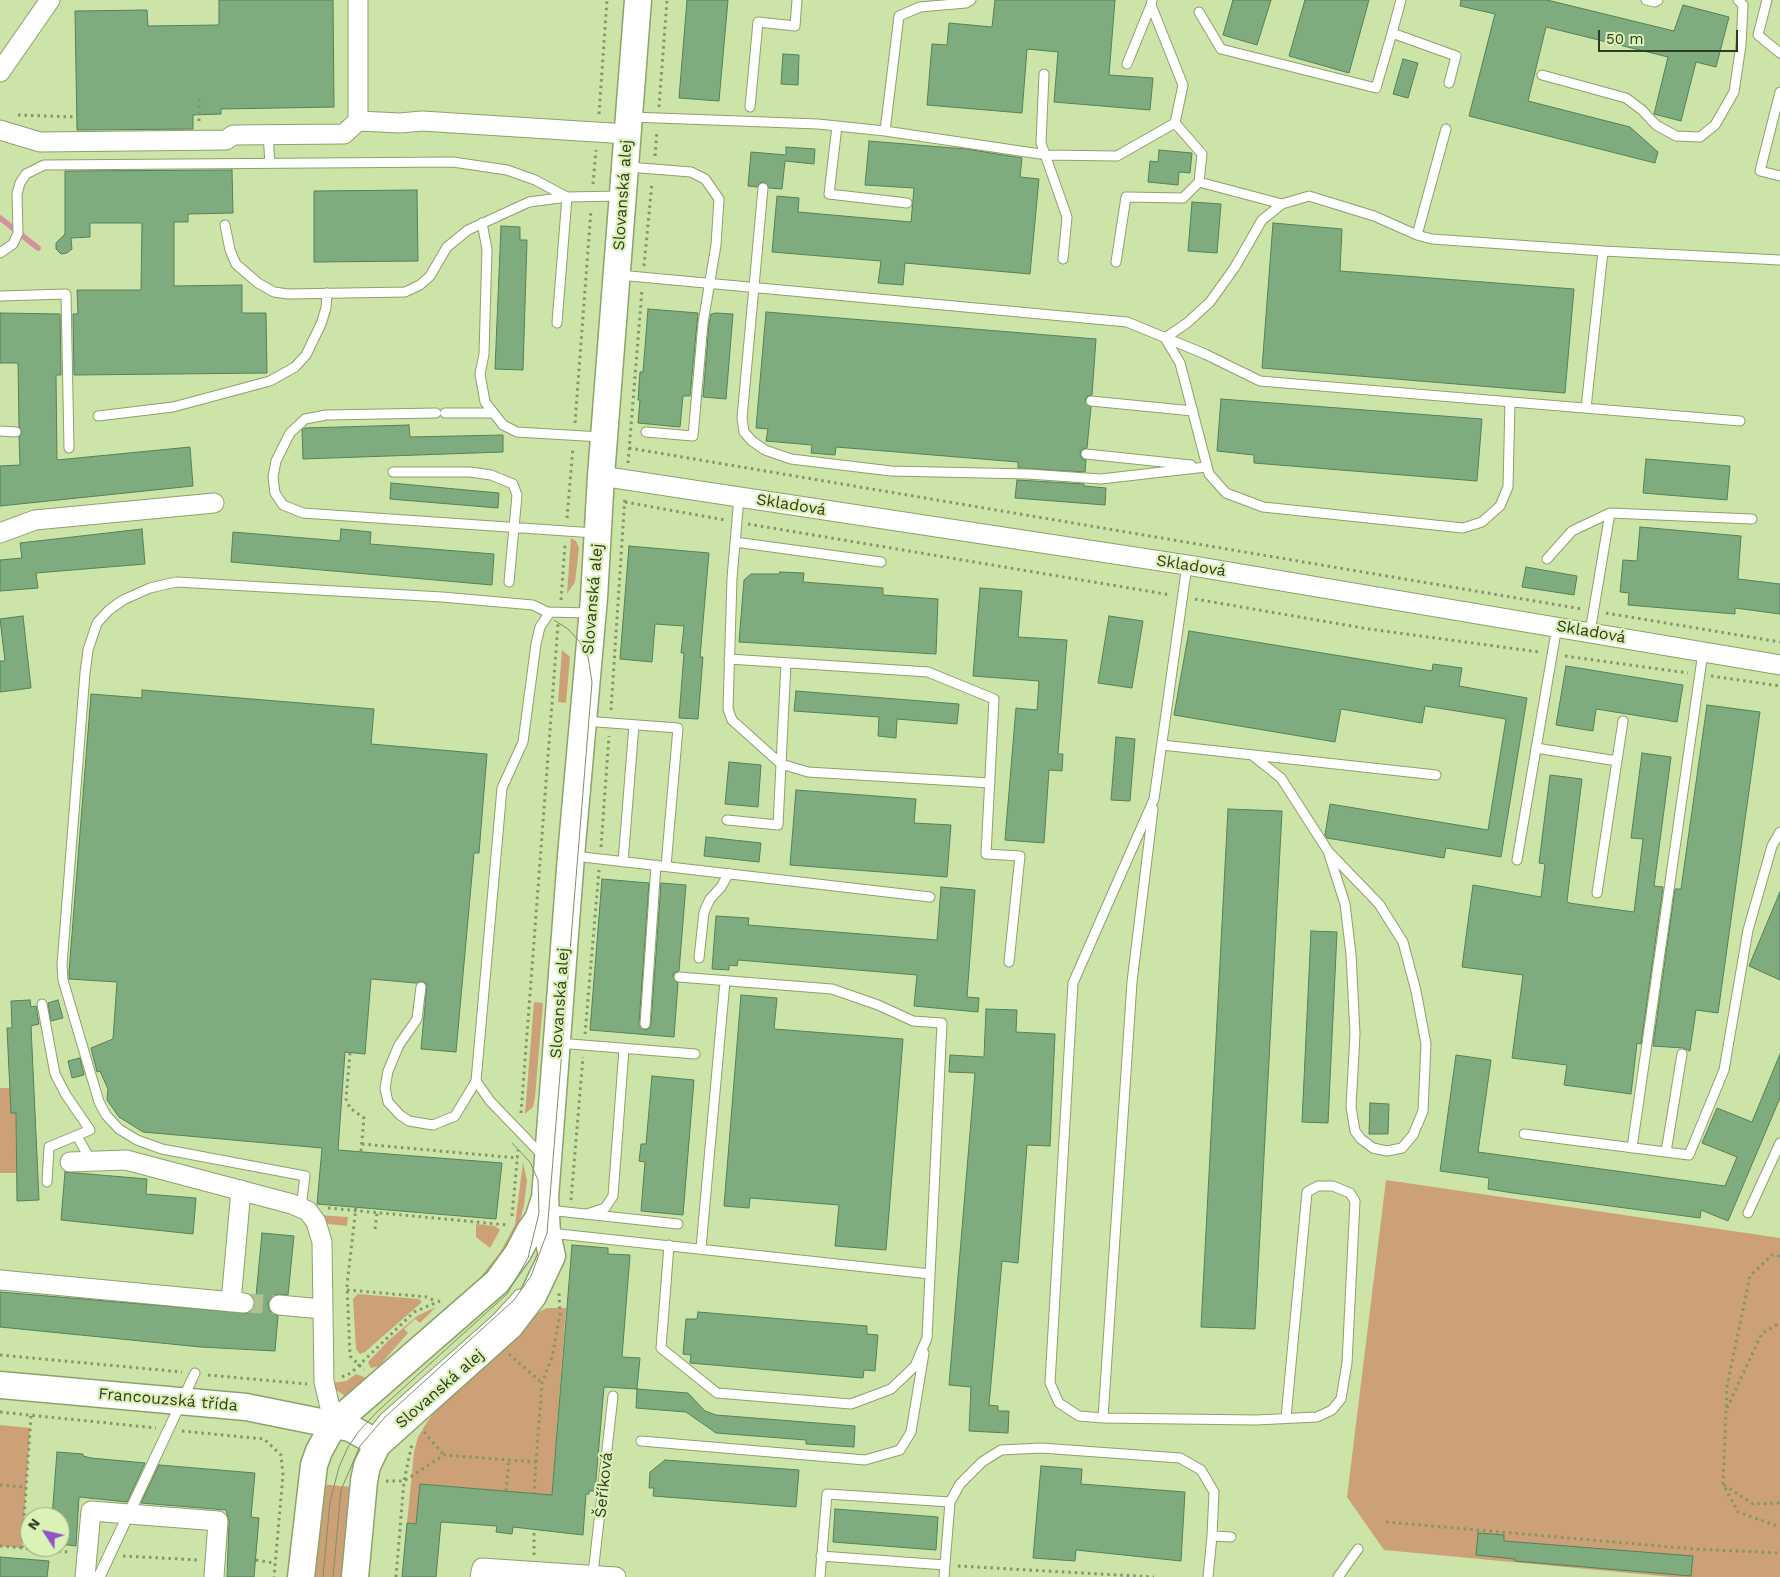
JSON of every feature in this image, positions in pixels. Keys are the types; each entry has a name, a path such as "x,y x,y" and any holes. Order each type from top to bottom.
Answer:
{"main road":[{"name":"Slovanská alej","path":"301,1577 314,1465 319,1451 334,1424 497,1282 513,1261 538,1218 558,1043 638,0"},
{"name":"Slovanská alej","path":"372,1450 393,1430 415,1423 495,1340 534,1296 552,1256 538,1218"},
{"name":"Francouzská třída","path":"0,1385 246,1407 334,1424"},
{"path":"334,1424 350,1428 372,1450 360,1507 355,1577"}],"street":[{"path":"0,72 50,0"},
{"path":"358,0 358,121"},
{"path":"4,122 40,142 202,141 226,140 233,135 344,134 358,121 400,123 422,121 597,133 628,125"},
{"name":"Skladová","path":"601,476 1187,565 1780,665"},
{"path":"0,533 35,520 214,503"},
{"path":"70,1162 126,1160 241,1190 304,1209 316,1222 322,1242 324,1382 334,1424"},
{"path":"0,1280 237,1302 241,1190"},
{"path":"279,1305 322,1309"},
{"path":"85,1577 91,1511 218,1521 214,1577"},
{"path":"480,1577 482,1568 533,1573 593,1574 616,1577"}],"lane":[{"path":"750,107 758,22 795,26 797,0"},
{"path":"885,131 899,16 920,7 966,3 970,0"},
{"path":"1199,12 1221,49 1376,88 1402,0"},
{"path":"1646,0 1655,2 1658,0"},
{"path":"1542,75 1626,98 1642,110 1656,126 1676,136 1700,137 1715,125 1734,92 1741,45 1743,5 1738,0"},
{"path":"1767,0 1758,35 1780,53"},
{"path":"628,125 658,118 837,126 885,131 1047,155 1117,156 1175,123 1183,86 1151,2"},
{"path":"1127,64 1151,2"},
{"path":"1392,33 1456,56 1449,83"},
{"path":"1044,74 1040,125 1041,143 1047,155 1067,217 1063,260"},
{"path":"1780,92 1776,127 1760,171 1780,176"},
{"path":"1116,262 1126,197 1183,198 1198,182 1202,154 1175,123"},
{"path":"837,126 829,194 907,203"},
{"path":"1417,235 1446,129"},
{"path":"268,134 270,163"},
{"path":"0,253 14,244 18,233 17,194 20,182 26,174 44,165 424,161 475,164 507,170 535,180 567,196"},
{"path":"625,166 692,172 705,179 719,199 716,245 703,323 693,436 646,432"},
{"path":"1198,182 1282,204"},
{"path":"763,188 742,418 744,432 752,441 765,450 791,459 891,471 1028,474 1101,479 1206,466"},
{"path":"225,226 230,250 236,264 258,283 281,293 405,292 430,276 447,247 468,230 529,202 567,196 623,196"},
{"path":"557,323 567,196"},
{"path":"1165,338 1187,323 1210,302 1235,267 1262,220 1282,204 1309,196 1374,216 1417,235 1432,239 1603,251 1780,260"},
{"path":"482,223 487,249 481,388 485,402 504,425 517,432 604,437"},
{"path":"1586,408 1603,251"},
{"path":"617,275 1127,322 1205,354 1260,381 1740,421"},
{"path":"98,416 173,407 270,381 295,367 306,355 321,324 326,308 326,293"},
{"path":"0,296 66,294 69,448"},
{"path":"1165,338 1180,364 1209,474 1226,493 1262,507 1463,528 1482,522 1500,506 1508,487 1510,402"},
{"path":"1091,401 1193,410"},
{"path":"492,412 326,415 305,419 290,433 276,461 272,477 275,492 283,505 303,513 598,533"},
{"path":"0,431 16,432"},
{"path":"1086,454 1206,466"},
{"path":"393,472 470,472 505,480 513,484 517,491 509,582"},
{"path":"739,497 729,659 728,709 732,720 780,764 808,772 990,783"},
{"path":"1590,632 1610,513"},
{"path":"1547,559 1572,531 1610,513 1752,519"},
{"path":"735,542 881,562"},
{"path":"1104,1418 1132,982 1154,798 1187,565"},
{"path":"304,1209 305,1176 162,1149 137,1140 119,1129 106,1115 99,1102 63,980 86,673 89,645 97,623 109,610 123,600 150,588 176,582 442,597 533,606 550,612 592,613"},
{"path":"421,987 417,1019 399,1045 388,1071 385,1088 388,1102 393,1109 409,1121 433,1125 455,1116 476,1081 502,788 523,742 536,644 540,628 550,612"},
{"path":"1517,860 1557,626"},
{"path":"1632,1148 1704,652"},
{"path":"729,659 928,672 994,699 986,854 1020,856 1009,962"},
{"path":"727,820 778,825 786,663"},
{"path":"1597,892 1623,720"},
{"path":"584,721 678,728 666,866"},
{"path":"623,862 634,725"},
{"path":"1162,745 1436,775"},
{"path":"1536,748 1617,761"},
{"path":"1252,755 1281,778 1328,851 1379,904 1403,942 1416,990 1426,1044 1423,1111 1413,1135 1402,1148 1388,1151 1373,1148 1361,1139 1355,1131 1352,1107 1355,1034 1351,954 1345,904 1328,851"},
{"path":"1154,798 1073,983 1050,1383 1060,1403 1079,1416 1104,1418 1286,1418 1317,1417 1332,1410 1341,1399 1347,1363 1355,1201 1350,1192 1333,1186 1318,1186 1307,1192 1286,1418"},
{"path":"1524,1134 1690,1155 1724,1070 1748,930 1772,846 1780,832"},
{"path":"571,856 930,897"},
{"path":"645,1024 656,865"},
{"path":"699,958 704,912 710,899 721,887 729,873"},
{"path":"641,1441 865,1460 900,1450 911,1432 927,1338 942,1023 913,1021 832,990 679,977"},
{"path":"701,1248 725,981"},
{"path":"42,1004 55,1074 66,1095 90,1130 49,1147 47,1182"},
{"path":"558,1043 695,1054"},
{"path":"587,1214 605,1208 613,1196 624,1048"},
{"path":"1666,1152 1682,1054"},
{"path":"476,1081 490,1101 543,1155 538,1218"},
{"path":"77,1136 91,1161"},
{"path":"1748,1213 1778,1156 1780,1143"},
{"path":"538,1218 587,1214 678,1224"},
{"path":"538,1218 669,1245 930,1274"},
{"path":"669,1245 661,1348 716,1393 851,1404 890,1389 915,1366 927,1338"},
{"path":"372,1450 377,1427 385,1416 496,1319 523,1288"},
{"path":"99,1577 195,1373"},
{"name":"Šeříková","path":"593,1574 613,1396"},
{"path":"944,1577 950,1502 960,1484 982,1462 1001,1450 1041,1448 1180,1458 1201,1470 1214,1492 1208,1577"},
{"path":"820,1577 826,1494 950,1502"},
{"path":"1212,1536 1231,1537"},
{"path":"1338,1577 1358,1549"},
{"path":"821,1556 944,1565"}],"path":[{"path":"538,1218 518,1158 607,0"},
{"path":"538,1218 584,1046 600,859 626,480 667,0"},
{"path":"199,99 199,116"},
{"path":"4,122 77,117"},
{"path":"629,448 1780,642"},
{"path":"625,502 1369,628 1780,686"},
{"path":"350,1053 346,1099 350,1108 364,1118 361,1151"},
{"path":"362,1144 518,1158"},
{"path":"498,1163 499,1156"},
{"path":"304,1209 356,1209 377,1213 492,1220 538,1218"},
{"path":"356,1209 347,1290 350,1356 378,1385"},
{"path":"375,1229 377,1213"},
{"path":"1780,1256 1772,1255 1750,1276 1727,1386 1723,1484 1738,1512 1780,1527"},
{"path":"347,1290 428,1296 436,1302"},
{"path":"534,1493 542,1383 552,1357 560,1314 559,1290"},
{"path":"359,1365 414,1312 445,1299"},
{"path":"1726,1411 1762,1333 1780,1323"},
{"path":"0,1355 308,1384 324,1382"},
{"path":"25,1507 31,1415"},
{"path":"415,1423 444,1455"},
{"path":"396,1577 404,1481 444,1455 536,1462"},
{"path":"506,1491 510,1461"},
{"path":"274,1577 283,1475"},
{"path":"1723,1484 1753,1504 1780,1503"},
{"path":"0,1485 26,1487"},
{"path":"1386,1522 1694,1549 1780,1553"},
{"path":"256,1560 274,1563"},
{"path":"944,1565 1154,1577"}],"shaded area":[{"path":"571,538 576,541 579,548 575,582 567,594"},
{"path":"562,650 570,657 566,703 558,702"},
{"path":"534,1002 543,1003 535,1097 533,1107 525,1114"},
{"path":"0,1088 10,1088 11,1112 16,1113 16,1173 0,1173"},
{"path":"523,1162 527,1181 524,1205 513,1247 469,1292 501,1251 515,1225"},
{"path":"1386,1180 1780,1238 1780,1577 1672,1577 1384,1550 1347,1497"},
{"path":"317,1215 348,1217 347,1226 329,1224"},
{"path":"476,1224 495,1226 500,1230 490,1248 476,1237"},
{"path":"358,1294 419,1299 422,1302 365,1352 360,1354 356,1349 353,1299"},
{"path":"436,1307 420,1323 415,1319 404,1329 408,1333 379,1366 371,1368 368,1362 388,1341 417,1316"},
{"path":"547,1308 566,1308 552,1495 420,1484 416,1524 407,1523 414,1452 418,1437 427,1422 438,1408 521,1332 539,1312"},
{"path":"356,1374 364,1377 370,1384 347,1397 336,1390 333,1383 346,1381"},
{"path":"0,1425 30,1428 25,1507 20,1507 20,1548 0,1546"},
{"path":"318,1484 353,1487 345,1577 308,1577"}],"building":[{"path":"219,0 333,0 334,107 221,109 221,114 193,115 193,129 77,130 75,11 147,10 148,26 219,25"},
{"path":"687,0 728,0 719,101 679,98"},
{"path":"995,0 1115,0 1109,75 1153,78 1150,110 1054,102 1058,52 1027,49 1022,113 927,105 932,44 947,45 949,23 992,27"},
{"path":"1233,0 1271,0 1257,45 1223,35"},
{"path":"1305,0 1369,0 1349,73 1289,56"},
{"path":"1461,0 1547,0 1674,31 1683,5 1729,17 1716,67 1696,62 1681,121 1654,114 1668,57 1546,27 1528,101 1630,127 1658,152 1655,163 1469,116 1495,14 1460,6"},
{"path":"783,54 799,55 798,85 781,84"},
{"path":"1403,59 1418,63 1408,98 1393,94"},
{"path":"869,141 966,149 1022,158 1020,177 1039,179 1030,274 905,263 903,285 878,283 881,261 772,252 777,196 799,198 798,212 911,222 914,188 865,185"},
{"path":"786,147 815,149 814,164 785,161 782,189 769,188 764,182 760,183 757,187 748,186 751,152 786,155"},
{"path":"1159,150 1192,153 1190,173 1179,172 1178,185 1148,182 1150,161 1158,162"},
{"path":"232,170 233,213 188,214 188,222 174,222 174,286 242,285 242,313 266,313 267,373 74,375 73,314 78,314 77,290 141,290 142,223 90,223 90,237 71,238 72,249 67,253 61,254 56,249 56,243 65,234 65,171"},
{"path":"417,190 418,261 314,262 314,191"},
{"path":"1192,202 1221,204 1217,253 1188,251"},
{"path":"1273,223 1342,229 1340,271 1574,289 1565,393 1262,368"},
{"path":"501,226 520,227 520,240 527,240 523,370 495,369"},
{"path":"648,309 698,313 690,396 683,396 680,427 638,423 640,372 643,372"},
{"path":"766,312 1096,339 1092,395 1086,397 1085,401 1091,407 1087,448 1081,450 1080,454 1082,459 1086,460 1085,472 1018,468 1018,462 836,447 835,455 811,453 812,445 766,441 768,429 756,428"},
{"path":"0,313 60,314 61,375 56,375 57,460 190,447 193,486 0,506 0,466 20,465 19,437 22,432 19,427 18,363 0,363"},
{"path":"711,314 733,314 726,399 703,397 709,324"},
{"path":"1221,399 1482,419 1477,481 1254,463 1254,455 1217,451"},
{"path":"409,425 410,437 503,435 503,452 303,459 302,430 305,428"},
{"path":"1646,459 1730,466 1727,500 1643,493"},
{"path":"1017,480 1084,484 1084,486 1106,488 1105,505 1015,498"},
{"path":"391,483 499,493 498,508 390,499"},
{"path":"1640,527 1741,536 1738,579 1780,584 1780,614 1735,608 1735,614 1628,605 1629,593 1620,592 1623,560 1637,561"},
{"path":"142,529 145,564 36,573 38,588 0,591 0,560 22,558 20,543"},
{"path":"341,529 371,532 370,544 494,554 492,585 231,562 233,532 340,541"},
{"path":"629,546 709,553 700,657 703,657 698,719 679,718 684,653 681,653 684,626 655,624 652,662 620,659"},
{"path":"1526,567 1577,576 1574,595 1522,587"},
{"path":"780,572 804,573 803,582 883,588 883,595 938,599 936,654 739,642 744,580 751,574 779,574"},
{"path":"980,588 1022,591 1018,637 1067,640 1058,754 1063,754 1062,771 1049,770 1044,843 1005,840 1016,708 1037,710 1039,681 973,676"},
{"path":"23,616 31,688 0,692 0,661 5,661 0,619"},
{"path":"1109,616 1143,621 1132,688 1098,683"},
{"path":"1189,631 1432,671 1433,664 1462,668 1459,686 1527,698 1501,857 1446,848 1444,858 1327,838 1325,835 1330,804 1488,830 1506,719 1425,706 1422,723 1341,709 1335,742 1174,715"},
{"path":"1566,666 1683,685 1677,722 1596,709 1593,731 1556,725"},
{"path":"142,690 374,709 371,744 487,754 479,853 474,853 456,1052 421,1049 427,984 421,981 416,983 371,979 365,1054 345,1052 338,1150 502,1163 496,1219 317,1204 322,1148 143,1132 119,1117 107,1100 108,1089 100,1071 97,1072 91,1048 113,1039 117,982 69,979 91,694 142,698"},
{"path":"796,691 959,704 957,724 897,719 896,738 878,736 879,717 794,711"},
{"path":"1707,705 1760,712 1718,1013 1696,1010 1690,1051 1683,1048 1653,1046 1675,889 1681,889"},
{"path":"1116,737 1135,739 1130,801 1111,800"},
{"path":"1642,753 1671,757 1654,886 1663,887 1641,1044 1637,1043 1631,1094 1564,1085 1567,1065 1512,1058 1523,975 1462,967 1473,885 1541,897 1545,864 1539,863 1550,775 1582,779 1567,901 1569,903 1634,912 1643,839 1631,838"},
{"path":"729,762 761,765 758,807 725,804"},
{"path":"796,790 916,799 914,823 951,825 947,877 790,865"},
{"path":"1228,809 1282,811 1255,1329 1201,1327"},
{"path":"706,837 761,843 759,862 704,856"},
{"path":"602,879 649,883 639,1024 644,1030 648,1029 651,1024 661,883 686,885 679,971 674,973 673,977 678,983 674,1037 590,1030"},
{"path":"941,887 975,890 967,997 979,998 978,1012 914,1006 917,975 738,960 737,966 729,965 729,970 712,969 716,916 749,918 748,925 937,940"},
{"path":"1780,892 1780,980 1749,966"},
{"path":"1311,931 1337,932 1328,1123 1302,1122"},
{"path":"741,995 777,998 774,1029 903,1039 886,1250 835,1246 839,1205 750,1198 749,1208 724,1206"},
{"path":"30,1000 31,1007 36,1006 39,1024 31,1026 39,1200 17,1201 16,1113 11,1113 7,1028 12,1028 11,1001"},
{"path":"58,1000 63,1018 51,1021 48,1003"},
{"path":"986,1009 1017,1010 1016,1032 1055,1034 1050,1146 1027,1145 1018,1263 1002,1261 989,1405 998,1406 998,1411 1009,1411 1008,1433 969,1431 971,1387 949,1385 975,1073 949,1072 950,1055 984,1057"},
{"path":"1780,1054 1780,1098 1728,1221 1701,1210 1700,1218 1488,1189 1489,1178 1440,1171 1456,1055 1491,1060 1478,1152 1725,1186 1737,1157 1702,1143 1717,1108 1752,1122"},
{"path":"80,1058 84,1075 72,1078 68,1061"},
{"path":"652,1076 694,1080 683,1215 641,1211 645,1162 639,1161 641,1144 646,1144"},
{"path":"1370,1103 1389,1104 1388,1134 1369,1134"},
{"path":"65,1172 147,1179 146,1194 196,1198 193,1234 61,1220"},
{"path":"262,1233 294,1236 288,1295 275,1295 268,1303 269,1310 278,1316 275,1351 201,1347 0,1327 0,1292 248,1313 255,1305 252,1296 256,1296"},
{"path":"572,1245 608,1248 608,1254 630,1255 622,1357 640,1358 637,1389 604,1387 595,1491 589,1491 589,1494 586,1494 583,1535 513,1527 512,1534 496,1532 497,1526 441,1522 436,1577 402,1577 407,1523 416,1524 420,1484 552,1495"},
{"path":"698,1312 867,1326 867,1334 878,1335 875,1371 864,1370 863,1378 690,1363 691,1355 683,1354 686,1319 697,1319"},
{"path":"637,1389 688,1393 705,1411 716,1415 855,1426 854,1447 806,1444 806,1440 716,1433 686,1412 636,1408"},
{"path":"57,1452 83,1454 83,1456 91,1458 145,1463 127,1502 79,1497 76,1546 70,1545 70,1507 53,1507"},
{"path":"665,1460 799,1470 796,1507 653,1496 654,1488 649,1488 650,1472"},
{"path":"159,1465 255,1473 251,1517 259,1518 254,1577 227,1577 229,1522 226,1510 141,1503"},
{"path":"1041,1466 1082,1469 1081,1484 1185,1492 1181,1561 1076,1550 1075,1561 1033,1558"},
{"path":"835,1509 938,1517 936,1550 833,1542"},
{"path":"1478,1533 1504,1535 1504,1541 1693,1556 1691,1576 1515,1561 1515,1559 1476,1555"},
{"path":"0,1557 49,1561 47,1577 0,1577"}],"waterway":[{"path":"0,218 38,248"}],"tunnel":[{"path":"244,1303 279,1305"}],"tram line":[{"path":"333,1577 341,1490 360,1446 385,1417 514,1300 531,1276 547,1233 592,682 588,657 579,641 568,629 554,620"},
{"path":"323,1577 330,1502 339,1467 348,1447 359,1431 379,1410 507,1294 528,1258 539,1213 538,1180 530,1162 512,1143"}]}
